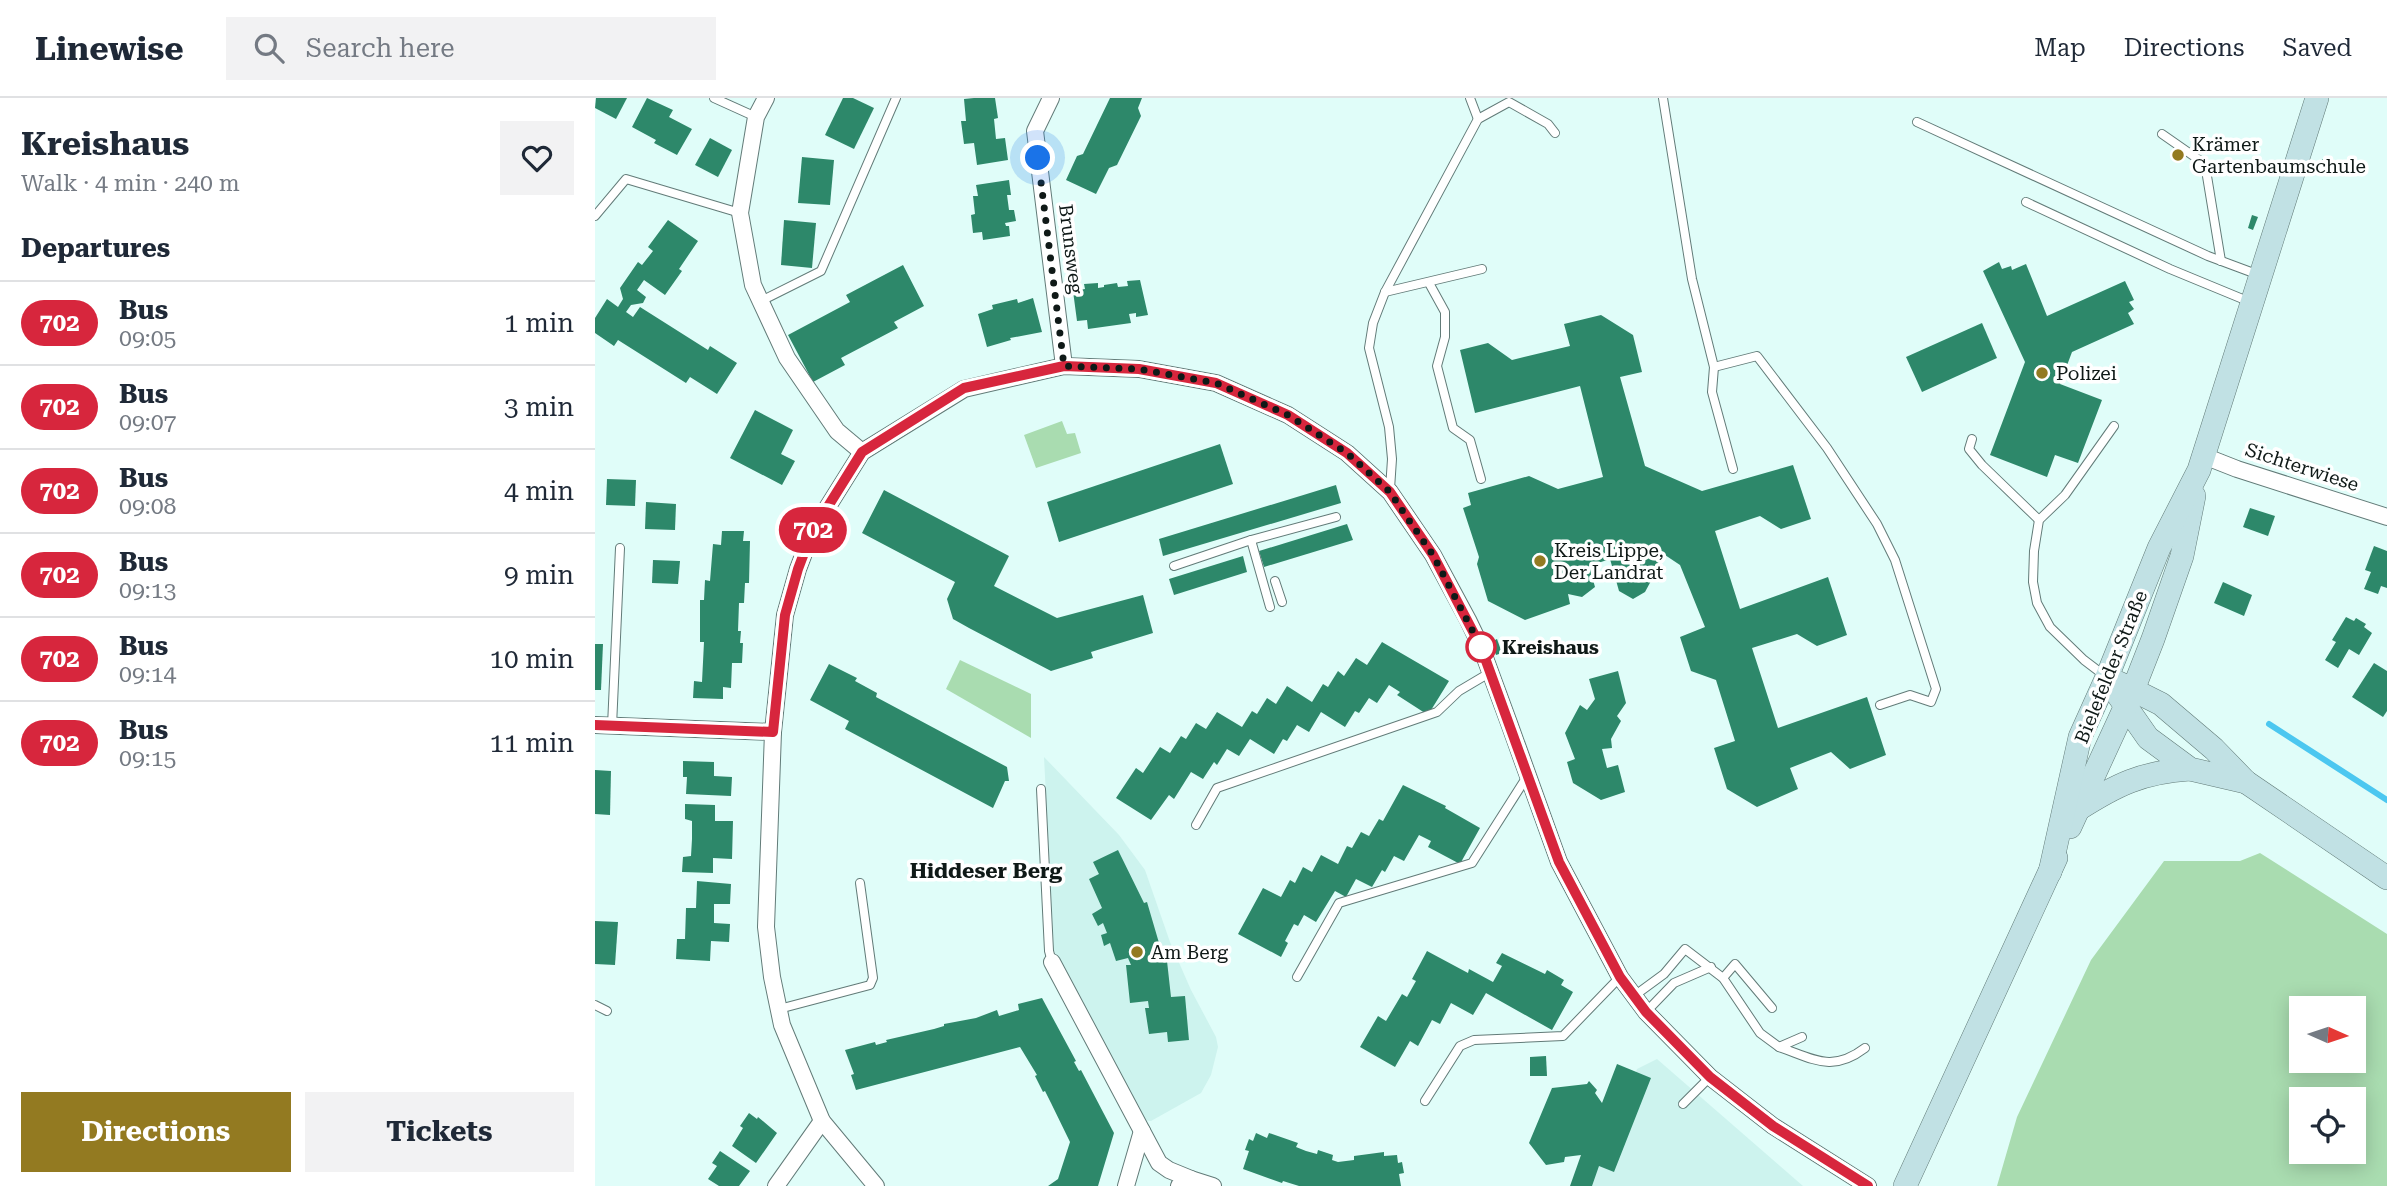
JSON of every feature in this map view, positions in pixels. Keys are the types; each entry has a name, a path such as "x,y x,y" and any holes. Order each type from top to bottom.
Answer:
{"main road":[{"name":"Bielefelder Straße","path":"1905,1186 2129,698 2182,556 2201,463 2317,98"},
{"name":"Bielefelder Straße","path":"2050,872 2080,737 2159,548 2201,463"},
{"path":"2107,677 2129,698 2148,738 2190,769"},
{"path":"2129,698 2161,704 2214,749 2246,782 2387,878"},
{"path":"2077,810 2109,790 2161,771 2190,769 2246,782"}],"street":[{"path":"766,98 756,117 740,213 753,285 787,358 837,431 862,452"},
{"name":"Brunsweg","path":"1051,98 1035,131 1064,366"},
{"path":"876,1186 822,1121 782,1025 779,1009 766,927 773,732 785,615 812,532 862,452 964,388 1064,366 1139,369 1216,383 1288,415 1347,453 1390,492 1433,555 1468,621 1491,672 1559,862 1620,977 1646,1012 1710,1077 1773,1126 1868,1186"},
{"name":"Sichterwiese","path":"2201,463 2237,469 2387,517"},
{"path":"595,725 773,732"},
{"path":"1052,962 1159,1163 1185,1182 1213,1186"},
{"path":"776,1186 822,1121"},
{"path":"1126,1186 1142,1131"}],"lane":[{"path":"714,98 756,117"},
{"path":"761,301 821,271 896,98"},
{"path":"1470,98 1478,119"},
{"path":"1663,98 1692,279 1714,367 1712,392 1733,469"},
{"path":"1390,492 1392,458 1389,428 1369,348 1373,323 1385,292 1478,119 1509,102 1548,124 1555,133"},
{"path":"1917,122 2221,261 2262,276"},
{"path":"2162,134 2205,164 2221,261"},
{"path":"595,216 625,179 740,213"},
{"path":"2026,202 2170,269 2253,303"},
{"path":"1385,292 1482,269"},
{"path":"1429,282 1445,312 1445,337 1437,366 1453,428 1471,440 1481,480"},
{"path":"1714,367 1757,356 1827,448 1877,524 1895,560 1936,689 1931,702 1910,695 1880,705"},
{"path":"2107,677 2084,660 2050,627 2037,603 2033,582 2039,520 2065,495 2114,426"},
{"path":"1972,439 1969,449 1982,465 2039,520"},
{"path":"1174,566 1251,540 1336,517"},
{"path":"1251,540 1270,607"},
{"path":"613,726 620,548"},
{"path":"1275,581 1282,602"},
{"path":"1196,825 1217,788 1437,712 1459,691 1491,672"},
{"path":"1297,977 1339,903 1472,863 1528,775"},
{"path":"1041,789 1049,951 1052,962"},
{"path":"779,1009 870,985 873,978 860,883"},
{"path":"1634,996 1664,974 1685,949 1723,978 1760,1033 1779,1047 1823,1062 1849,1060 1864,1048"},
{"path":"1723,978 1735,964 1772,1008"},
{"path":"1646,1012 1674,983 1711,967"},
{"path":"1425,1101 1459,1046 1474,1040 1563,1036 1620,977"},
{"path":"595,1005 607,1011"},
{"path":"1779,1047 1802,1037"},
{"path":"1683,1104 1710,1077"}],"shaded area":[{"path":"1044,757 1119,835 1145,870 1170,942 1216,1037 1218,1047 1211,1075 1201,1093 1151,1121 1142,1120 1054,951"},
{"path":"1657,1059 1803,1186 1590,1186 1637,1069"}],"green space":[{"path":"1062,421 1067,434 1075,433 1081,453 1036,468 1024,435"},
{"path":"960,660 1031,694 1031,738 946,689"},
{"path":"2260,853 2387,934 2387,1186 1997,1186 2017,1117 2091,960 2164,861 2240,861"}],"building":[{"path":"596,98 627,98 616,119 595,108"},
{"path":"647,98 673,110 669,117 692,129 677,155 632,127"},
{"path":"843,98 853,98 874,108 854,149 825,135"},
{"path":"995,98 998,118 994,119 996,139 1005,138 1008,160 977,165 974,143 964,144 961,121 966,121 964,99"},
{"path":"1110,98 1142,98 1138,108 1141,116 1117,165 1109,168 1096,194 1066,180 1077,156 1083,154"},
{"path":"710,138 732,150 718,177 695,165"},
{"path":"802,157 834,160 830,205 798,203"},
{"path":"2322,159 2329,161 2324,175 2319,173"},
{"path":"1009,180 1009,210 1014,210 1016,221 1005,223 1009,226 1010,236 983,240 982,232 973,233 971,215 975,214 973,196 978,196 976,185"},
{"path":"2252,215 2258,217 2253,230 2248,228"},
{"path":"668,220 698,241 665,295 644,280 637,290 646,297 643,303 631,305 626,312 633,317 640,307 708,350 710,346 737,363 717,394 690,377 686,383 618,340 614,346 595,333 595,318 607,299 618,307 623,299 620,288 638,262 642,265 653,251 648,247"},
{"path":"784,220 816,223 812,268 781,265"},
{"name":"Polizei","path":"1999,262 2002,269 2011,266 2012,270 2026,264 2047,316 2125,281 2134,300 2129,302 2134,309 2128,313 2134,324 2072,352 2060,384 2102,400 2078,463 2055,455 2047,477 1990,455 2025,362 1983,271"},
{"path":"903,265 924,306 894,322 898,328 841,358 845,365 813,382 788,335 850,302 846,295"},
{"path":"1140,280 1148,315 1136,317 1136,313 1129,314 1131,323 1088,329 1087,320 1077,321 1073,291 1085,289 1084,284 1098,283 1098,288 1117,283 1118,287 1128,286 1127,281"},
{"path":"1033,298 1042,332 1010,338 1011,340 987,347 978,314 993,309 992,305 1017,299 1018,303"},
{"name":"Kreis Lippe, Der Landrat","path":"1601,315 1633,335 1642,372 1620,377 1645,466 1702,491 1793,465 1811,519 1781,529 1760,516 1715,531 1740,609 1828,577 1847,635 1817,646 1797,634 1752,648 1778,728 1867,697 1886,755 1850,769 1831,752 1790,768 1798,789 1757,807 1727,789 1714,748 1735,741 1716,680 1691,671 1680,637 1705,627 1680,565 1665,555 1645,592 1633,599 1619,591 1610,559 1589,566 1595,587 1582,597 1568,594 1570,604 1525,620 1488,601 1477,564 1479,557 1463,508 1471,505 1468,493 1529,476 1558,489 1603,477 1580,386 1475,413 1460,350 1488,343 1512,360 1570,346 1564,324"},
{"path":"1982,323 1997,358 1922,392 1906,357"},
{"path":"755,410 793,430 781,454 795,461 782,485 730,458"},
{"path":"1220,444 1233,484 1059,542 1047,502"},
{"path":"607,479 636,480 635,506 606,505"},
{"path":"1336,485 1341,503 1163,556 1159,539"},
{"path":"884,490 1009,556 994,586 1057,618 1143,595 1153,633 1091,652 1093,658 1051,671 969,628 953,619 947,599 955,582 862,533"},
{"path":"646,502 676,504 675,530 645,529"},
{"path":"2250,508 2275,516 2268,536 2243,527"},
{"path":"807,510 813,514 806,526 800,523"},
{"path":"1347,524 1353,540 1264,567 1259,551"},
{"path":"722,531 744,531 743,541 750,541 749,583 745,583 744,603 739,603 738,631 741,631 740,643 743,643 742,663 732,663 731,688 723,687 723,699 693,698 694,681 702,682 704,642 700,642 700,600 704,600 705,580 710,581 713,544 721,545"},
{"path":"2374,546 2387,551 2387,588 2381,586 2378,594 2364,589 2371,572 2365,570"},
{"path":"1243,556 1247,572 1174,595 1169,579"},
{"path":"653,560 680,561 678,584 652,583"},
{"path":"2223,582 2252,595 2244,616 2214,603"},
{"path":"2346,617 2354,621 2356,618 2366,624 2364,627 2372,633 2359,655 2349,649 2338,668 2325,660 2336,642 2332,640"},
{"name":"Kreishaus","path":"1497,639 1502,653 1496,655 1491,642"},
{"path":"1382,642 1449,681 1428,715 1397,695 1400,692 1389,685 1377,703 1369,698 1359,713 1355,711 1345,727 1321,712 1309,732 1297,725 1287,741 1283,739 1274,754 1250,739 1239,756 1227,749 1217,765 1214,762 1203,779 1191,772 1174,799 1169,795 1151,820 1116,798 1136,768 1143,773 1160,747 1170,753 1181,736 1186,739 1196,723 1206,729 1217,712 1242,727 1252,711 1257,714 1267,698 1276,704 1287,686 1312,702 1323,684 1328,687 1338,671 1344,676 1356,658 1367,665"},
{"path":"595,644 603,644 601,690 595,690"},
{"path":"2374,663 2387,671 2387,711 2383,717 2352,697"},
{"path":"829,664 857,678 855,681 877,693 876,697 1007,767 1009,781 1005,781 993,808 845,729 849,721 810,700"},
{"path":"1618,671 1626,703 1617,716 1621,721 1611,739 1612,748 1602,749 1607,768 1618,765 1625,792 1601,800 1573,783 1567,762 1575,759 1565,733 1580,705 1587,710 1595,699 1589,679"},
{"path":"683,761 714,762 714,776 732,777 731,796 686,794 687,777 683,777"},
{"path":"595,770 611,771 610,815 595,814"},
{"path":"1403,785 1446,806 1445,808 1480,828 1460,864 1428,847 1431,841 1419,835 1404,861 1394,856 1372,887 1356,879 1346,897 1335,891 1316,922 1304,915 1298,926 1294,924 1285,941 1288,943 1281,957 1238,934 1263,888 1281,897 1290,880 1295,883 1303,867 1312,872 1321,855 1338,864 1347,846 1352,848 1361,832 1369,836 1379,819 1383,821"},
{"path":"685,804 715,805 715,821 733,821 732,859 713,858 713,873 682,872 683,857 691,856 692,839 692,821 685,819"},
{"name":"Am Berg","path":"1118,850 1144,903 1147,902 1164,960 1167,961 1171,997 1185,996 1189,1040 1168,1042 1167,1032 1149,1034 1145,1008 1149,1008 1148,1001 1130,1003 1126,965 1131,965 1128,958 1116,961 1110,943 1104,946 1101,935 1107,933 1103,923 1098,926 1092,914 1102,908 1089,879 1099,874 1093,862"},
{"path":"697,881 731,884 730,904 714,904 714,923 730,924 729,942 711,941 710,961 676,959 677,939 685,939 686,908 696,908"},
{"path":"595,921 618,922 615,965 595,964"},
{"path":"1427,951 1468,973 1469,969 1493,982 1502,966 1496,963 1502,953 1545,974 1547,970 1564,980 1561,985 1573,992 1552,1030 1486,993 1473,1015 1451,1003 1440,1024 1432,1020 1418,1046 1410,1041 1395,1067 1360,1047 1378,1016 1386,1021 1402,994 1407,997 1416,981 1412,979"},
{"path":"1042,998 1114,1133 1098,1186 1048,1186 1058,1179 1070,1142 1020,1047 856,1090 851,1075 854,1074 845,1050 875,1042 876,1045 997,1010 999,1016 1019,1010 1018,1004"},
{"path":"1546,1056 1547,1076 1530,1076 1530,1057"},
{"path":"1617,1064 1651,1078 1614,1172 1599,1166 1592,1186 1570,1186 1581,1155 1565,1157 1564,1162 1546,1165 1529,1143 1552,1088 1587,1084 1589,1081 1597,1090 1595,1093 1602,1103"},
{"path":"749,1113 777,1133 756,1163 732,1146"},
{"path":"1256,1133 1267,1138 1269,1133 1298,1143 1296,1147 1306,1151 1317,1154 1318,1150 1333,1155 1332,1160 1338,1162 1354,1160 1354,1156 1384,1152 1384,1156 1397,1155 1398,1163 1402,1162 1404,1173 1399,1174 1401,1186 1299,1186 1243,1169 1249,1151 1245,1150 1249,1139 1253,1141"},
{"path":"720,1151 750,1171 739,1186 719,1186 708,1179 717,1166 712,1163"}],"waterway":[{"path":"2269,724 2387,800"}],"bus line":[{"name":"702","path":"595,725 773,732 785,615 812,532 862,452 964,388 1064,366 1139,369 1216,383 1288,415 1347,453 1390,492 1433,555 1481,647 1559,862 1620,977 1646,1012 1710,1077 1773,1126 1868,1186"}],"place":[{"name":"Krämer Gartenbaumschule","path":"2178,155"},
{"name":"Polizei","path":"2042,373"},
{"name":"Kreis Lippe, Der Landrat","path":"1540,561"},
{"name":"Kreishaus","path":"1481,647"},
{"name":"Am Berg","path":"1137,952"}],"district":[{"name":"Hiddeser Berg","path":"986,871"}],"route":[{"path":"1038,158 1064,366 1139,369 1216,383 1288,415 1347,453 1390,492 1433,555 1481,647"}]}
